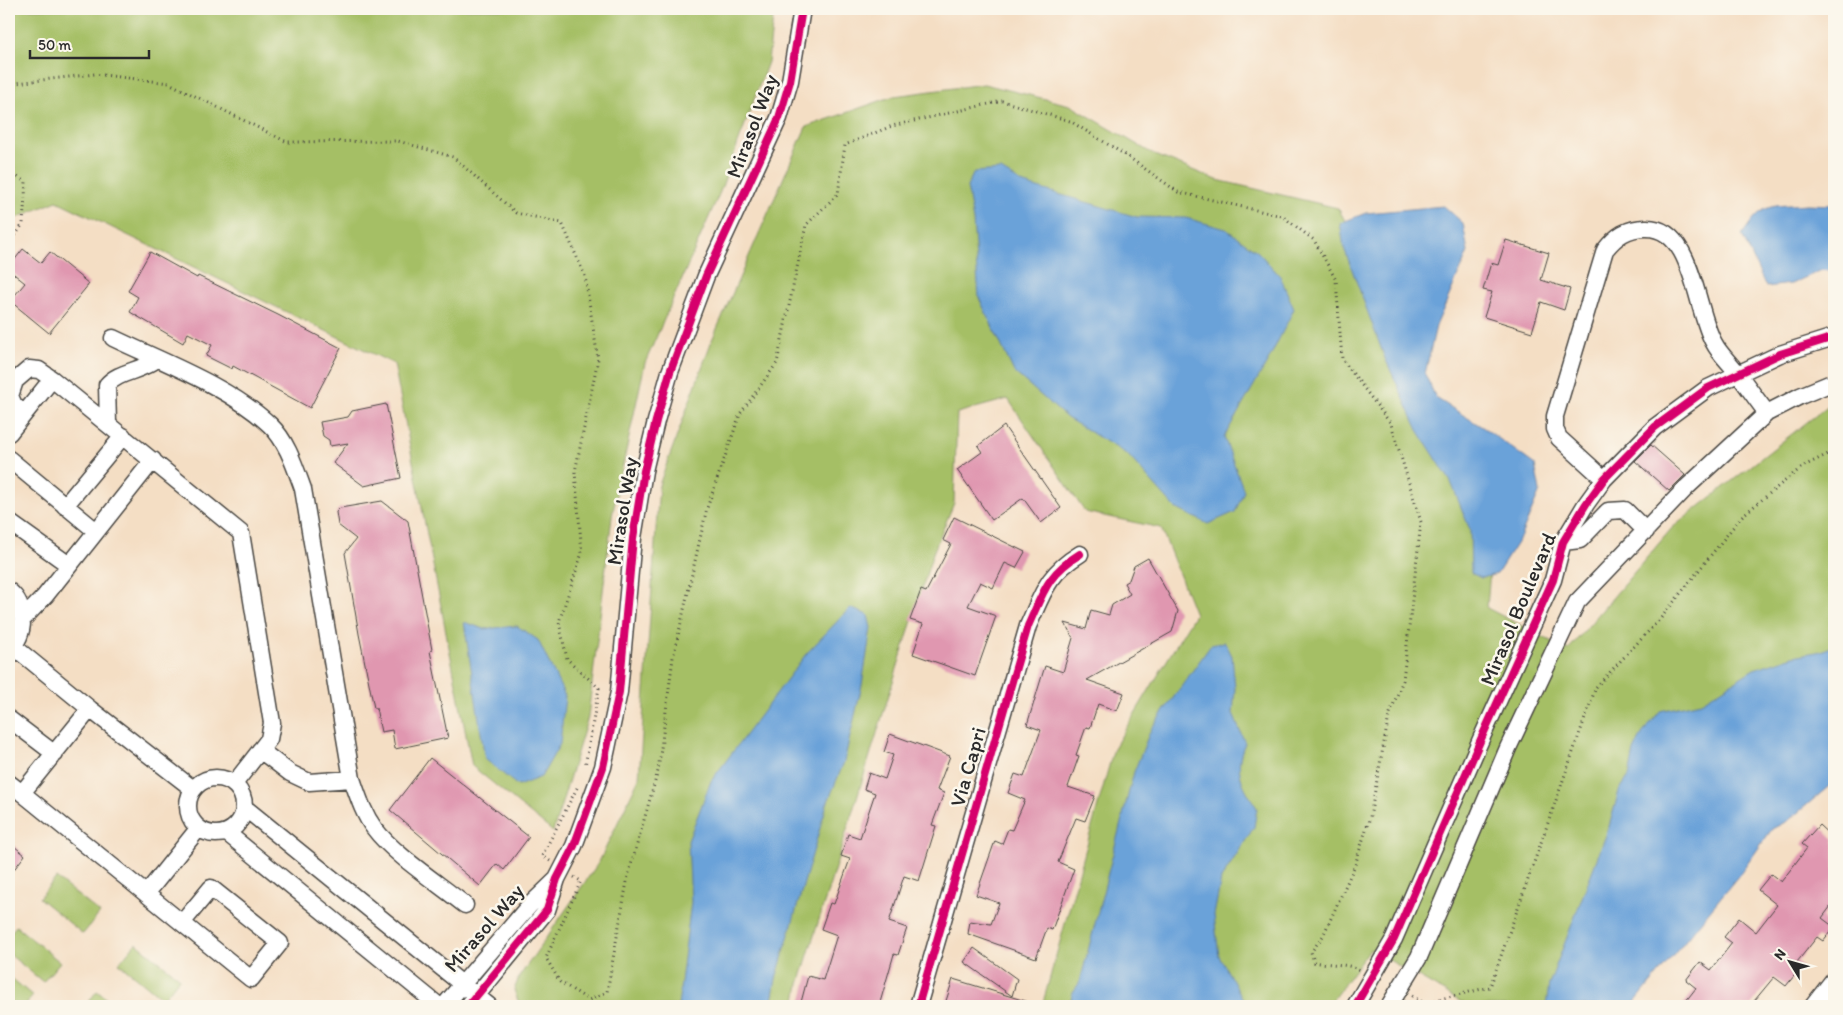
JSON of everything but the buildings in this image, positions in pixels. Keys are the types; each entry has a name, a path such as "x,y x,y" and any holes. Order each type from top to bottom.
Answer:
{"street":[{"name":"Mirasol Way","path":"478,1003 547,910 560,874 574,846 591,802 613,730 619,692 633,538 644,471 656,421 673,364 706,276 779,118 790,82 802,9"},
{"path":"1604,479 1559,438 1555,429 1554,416 1605,250 1615,237 1634,228 1651,228 1663,232 1676,241 1686,259 1699,304 1714,342 1767,413"},
{"name":"Mirasol Boulevard","path":"1355,1006 1394,939 1553,580 1563,542 1586,504 1604,479 1655,427 1708,388 1780,354 1834,337"},
{"path":"114,338 237,399 271,426 292,459 303,489 352,779 363,809 374,828 391,845 465,904"},
{"path":"108,424 107,385 114,378 145,368 157,359"},
{"path":"24,414 14,405 10,396 14,381 29,369 39,370 241,532 272,723 268,740 234,784"},
{"path":"9,433 52,379"},
{"path":"1389,1006 1419,957 1508,748 1577,602 1688,487 1767,413 1800,396 1834,382"},
{"path":"66,506 123,436"},
{"path":"9,459 96,531"},
{"path":"22,619 45,596 153,460"},
{"path":"1563,542 1580,540 1608,511 1625,510 1646,531"},
{"path":"9,522 70,565"},
{"name":"Via Capri","path":"918,1006 1028,626 1049,581 1062,565 1080,554"},
{"path":"9,590 20,605 22,619 20,633 11,648 193,789"},
{"path":"90,709 55,754 15,788 251,979 280,943 211,888 182,923"},
{"path":"9,719 55,754"},
{"path":"260,750 290,773 309,782 352,779"},
{"path":"245,808 239,823 227,833 212,835 198,829 189,815 188,806 193,789 200,783 217,778 234,784 240,790 245,808 462,985 478,1003"},
{"path":"146,894 198,829"},
{"path":"227,833 439,1006"},
{"name":"Mirasol Way","path":"444,1006 529,906 560,874"},
{"path":"1813,1006 1834,979"}],"path":[{"path":"9,81 16,83 95,74 169,83 287,142 398,141 453,157 516,213 562,223 585,276 598,359 575,472 582,554 560,622 566,659 599,688 584,774"},
{"path":"579,783 542,856 560,874 581,881 546,958 560,982 589,1000 607,992 628,876 658,771 673,658 707,508 740,414 777,363 806,226 838,194 845,145 892,126 1002,101 1070,121 1127,156 1178,192 1282,216 1314,240 1336,280 1342,359 1390,424 1421,522 1403,680 1389,716 1370,817 1355,865 1323,936 1311,952 1314,962 1330,966 1353,966 1373,977"},
{"path":"9,172 26,182 23,224 9,245"},
{"path":"1400,990 1424,1003 1490,987 1596,687 1661,618 1742,516 1802,467 1834,451"}],"green space":[{"path":"9,9 774,9 768,62 720,192 645,363 612,516 588,717 553,832 472,766 394,364 57,201 9,221"},
{"path":"984,84 1070,105 1153,154 1217,180 1338,208 1371,268 1492,544 1487,608 1568,650 1672,528 1834,401 1834,711 1591,1006 1468,1006 1370,949 1328,1006 1042,1006 1114,748 1195,614 1161,528 1085,512 1008,399 957,413 954,503 933,553 799,984 795,1006 520,1006 514,990 519,977 599,862 639,778 659,485 712,340 806,127 894,96"},
{"path":"56,878 100,913 83,934 39,898"},
{"path":"16,926 60,962 43,982 9,954 9,935"},
{"path":"136,943 180,978 163,999 119,963"},
{"path":"9,976 33,996 24,1006 9,1006"},
{"path":"97,991 116,1006 85,1006"}],"water":[{"path":"1001,170 1024,184 1137,217 1186,218 1226,229 1258,252 1280,276 1294,309 1268,361 1224,437 1244,491 1235,512 1208,524 1175,508 1127,454 1067,418 1014,372 979,298 973,220 967,187 974,172"},
{"path":"1834,205 1834,272 1822,270 1791,284 1766,287 1742,235 1762,211 1776,206"},
{"path":"1444,206 1463,223 1468,252 1436,326 1425,374 1436,398 1487,430 1535,465 1540,491 1520,538 1497,574 1481,578 1471,573 1470,530 1451,482 1418,430 1384,356 1344,248 1340,223 1366,213"},
{"path":"850,608 868,615 871,628 862,685 844,762 827,804 776,979 771,1006 678,1006 691,902 688,841 711,781 806,654"},
{"path":"464,622 484,629 517,626 538,640 565,696 560,744 541,777 518,786 485,759"},
{"path":"1225,642 1232,656 1235,688 1233,714 1245,743 1240,761 1241,777 1247,792 1257,808 1254,827 1221,879 1214,915 1219,956 1243,999 1244,1006 1069,1006 1073,992 1080,982 1134,772 1151,729 1211,645"},
{"path":"1834,645 1834,782 1789,820 1772,829 1743,870 1632,1006 1546,1006 1549,984 1608,830 1619,791 1629,776 1634,751 1642,734 1660,711 1701,702 1754,669 1793,656 1822,651"}],"cycle path":[{"path":"468,1006 547,910 557,879 574,846 603,767 619,692 633,538 644,471 656,421 670,372 706,276 779,118 790,81 802,9"},
{"path":"1355,1006 1394,939 1553,580 1563,542 1586,504 1604,479 1655,427 1708,388 1780,354 1834,337"},
{"path":"918,1006 1028,626 1047,585 1060,569 1080,554"}]}
